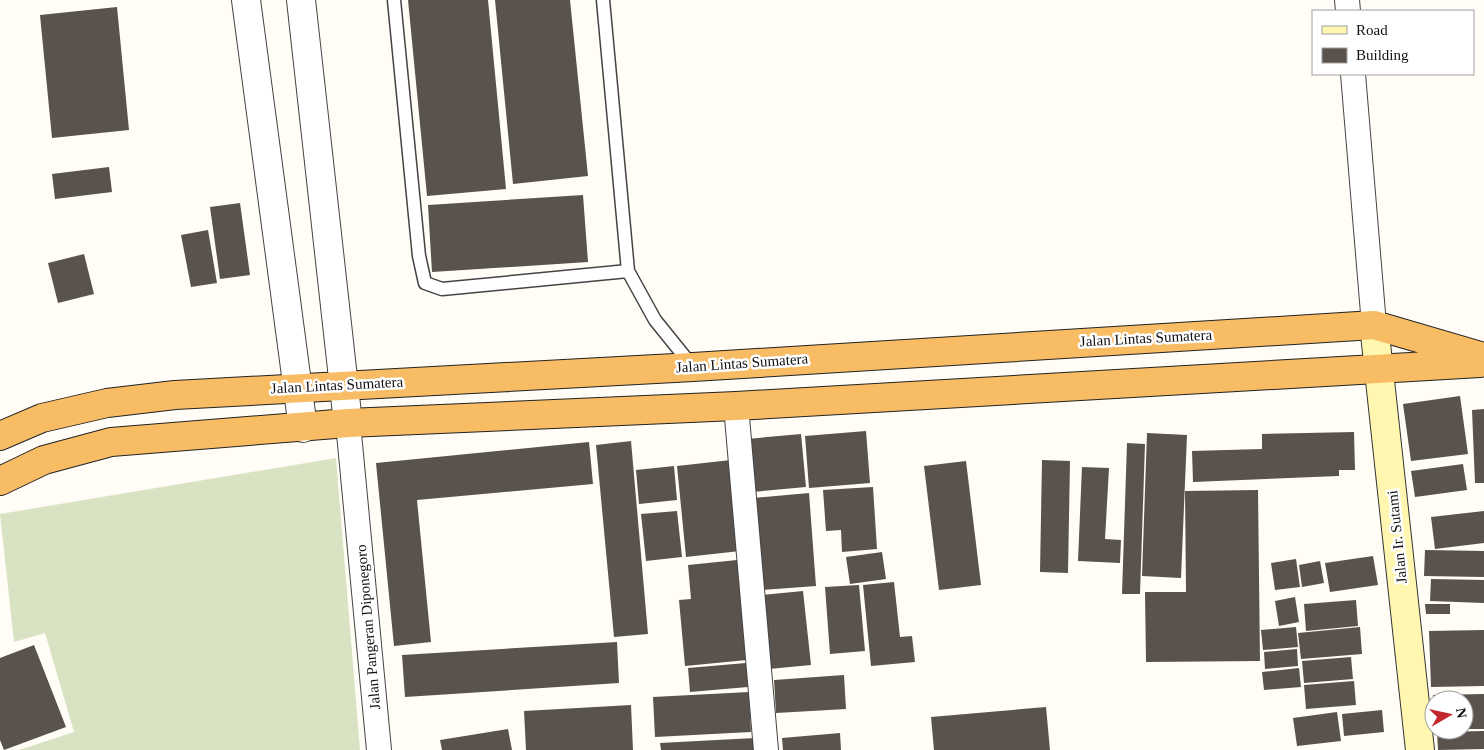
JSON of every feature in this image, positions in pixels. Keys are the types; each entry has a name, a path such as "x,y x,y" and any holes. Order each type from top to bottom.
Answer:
{"highway":[{"name":"Jalan Lintas Sumatera","path":"0,436 42,418 107,403 175,395 345,384 693,367 1374,325 1484,357"},
{"path":"0,481 44,460 111,442 348,424 736,406 1484,362"}],"main road":[{"name":"Jalan Ir. Sutami","path":"1374,325 1420,750"}],"street":[{"path":"246,0 303,428"},
{"path":"301,0 348,424"},
{"path":"1353,75 1374,325"},
{"path":"736,406 766,750"},
{"name":"Jalan Pangeran Diponegoro","path":"348,424 380,750"}],"lane":[{"path":"394,0 419,256 425,283 442,289 628,271"},
{"path":"603,0 628,271 655,320 693,367"}],"green space":[{"path":"336,458 360,750 19,750 74,732 45,633 14,642 0,514"}],"building":[{"path":"408,0 488,0 506,189 427,196"},
{"path":"495,0 570,0 588,176 513,184"},
{"path":"117,7 129,130 52,138 40,15"},
{"path":"109,167 112,192 55,199 52,174"},
{"path":"583,195 588,262 432,272 428,205"},
{"path":"240,203 250,275 220,279 210,207"},
{"path":"208,230 217,283 191,287 181,235"},
{"path":"84,254 94,294 58,303 48,263"},
{"path":"1460,396 1468,454 1411,461 1403,404"},
{"path":"1484,409 1484,483 1475,483 1472,410"},
{"path":"866,431 870,483 809,488 805,436"},
{"path":"1354,432 1355,470 1339,470 1339,476 1193,482 1192,451 1262,449 1262,434"},
{"path":"1147,433 1187,435 1181,578 1142,576"},
{"path":"801,434 806,487 752,492 747,439"},
{"path":"631,441 648,634 614,637 596,445"},
{"path":"589,442 593,484 417,500 431,642 394,646 376,463"},
{"path":"1127,443 1145,444 1140,594 1122,594"},
{"path":"731,460 740,551 686,557 677,466"},
{"path":"1042,460 1070,461 1068,573 1040,572"},
{"path":"966,461 981,585 939,590 924,466"},
{"path":"1463,464 1467,490 1415,497 1411,471"},
{"path":"674,466 677,500 639,504 636,470"},
{"path":"1082,467 1109,468 1105,539 1121,540 1120,563 1078,561"},
{"path":"873,487 877,549 842,552 841,530 826,531 823,490"},
{"path":"1258,490 1260,661 1146,662 1145,592 1186,592 1185,491"},
{"path":"809,493 816,586 761,590 753,498"},
{"path":"677,511 682,557 646,561 641,514"},
{"path":"1484,511 1484,543 1435,549 1431,517"},
{"path":"1425,550 1484,551 1484,577 1424,576"},
{"path":"882,552 886,579 850,584 846,557"},
{"path":"1373,556 1378,585 1330,592 1325,563"},
{"path":"1296,559 1300,587 1275,590 1271,563"},
{"path":"737,560 747,660 685,666 679,600 691,599 688,565"},
{"path":"1320,561 1324,583 1302,587 1299,565"},
{"path":"1431,579 1484,580 1484,603 1430,601"},
{"path":"894,582 900,637 912,636 915,662 871,666 863,585"},
{"path":"859,585 865,651 830,654 825,587"},
{"path":"803,591 811,665 769,669 761,595"},
{"path":"1295,597 1299,622 1279,626 1275,601"},
{"path":"1356,600 1358,626 1306,631 1304,604"},
{"path":"1425,604 1450,604 1450,614 1426,614"},
{"path":"1296,627 1298,647 1263,650 1261,630"},
{"path":"1360,627 1362,654 1301,659 1298,633"},
{"path":"1484,630 1484,686 1431,687 1429,631"},
{"path":"617,642 619,683 405,697 402,655"},
{"path":"34,645 66,727 4,750 0,740 0,658"},
{"path":"1297,649 1298,666 1265,669 1264,652"},
{"path":"1351,657 1353,679 1304,683 1302,661"},
{"path":"746,663 748,687 690,692 688,668"},
{"path":"1299,668 1301,687 1264,690 1262,672"},
{"path":"844,675 846,709 776,713 774,680"},
{"path":"1354,681 1356,705 1306,709 1304,685"},
{"path":"749,692 751,732 655,737 653,697"},
{"path":"1474,694 1484,694 1484,729 1474,729"},
{"path":"631,705 633,750 526,750 524,711"},
{"path":"1046,707 1050,750 934,750 931,717"},
{"path":"1382,710 1384,732 1344,736 1342,714"},
{"path":"1337,712 1341,741 1297,746 1293,718"},
{"path":"508,729 512,750 442,750 440,740"},
{"path":"1474,731 1484,731 1484,749 1438,750 1437,740 1474,740"},
{"path":"840,733 841,750 783,750 782,738"},
{"path":"755,738 756,750 661,750 660,743"}]}
